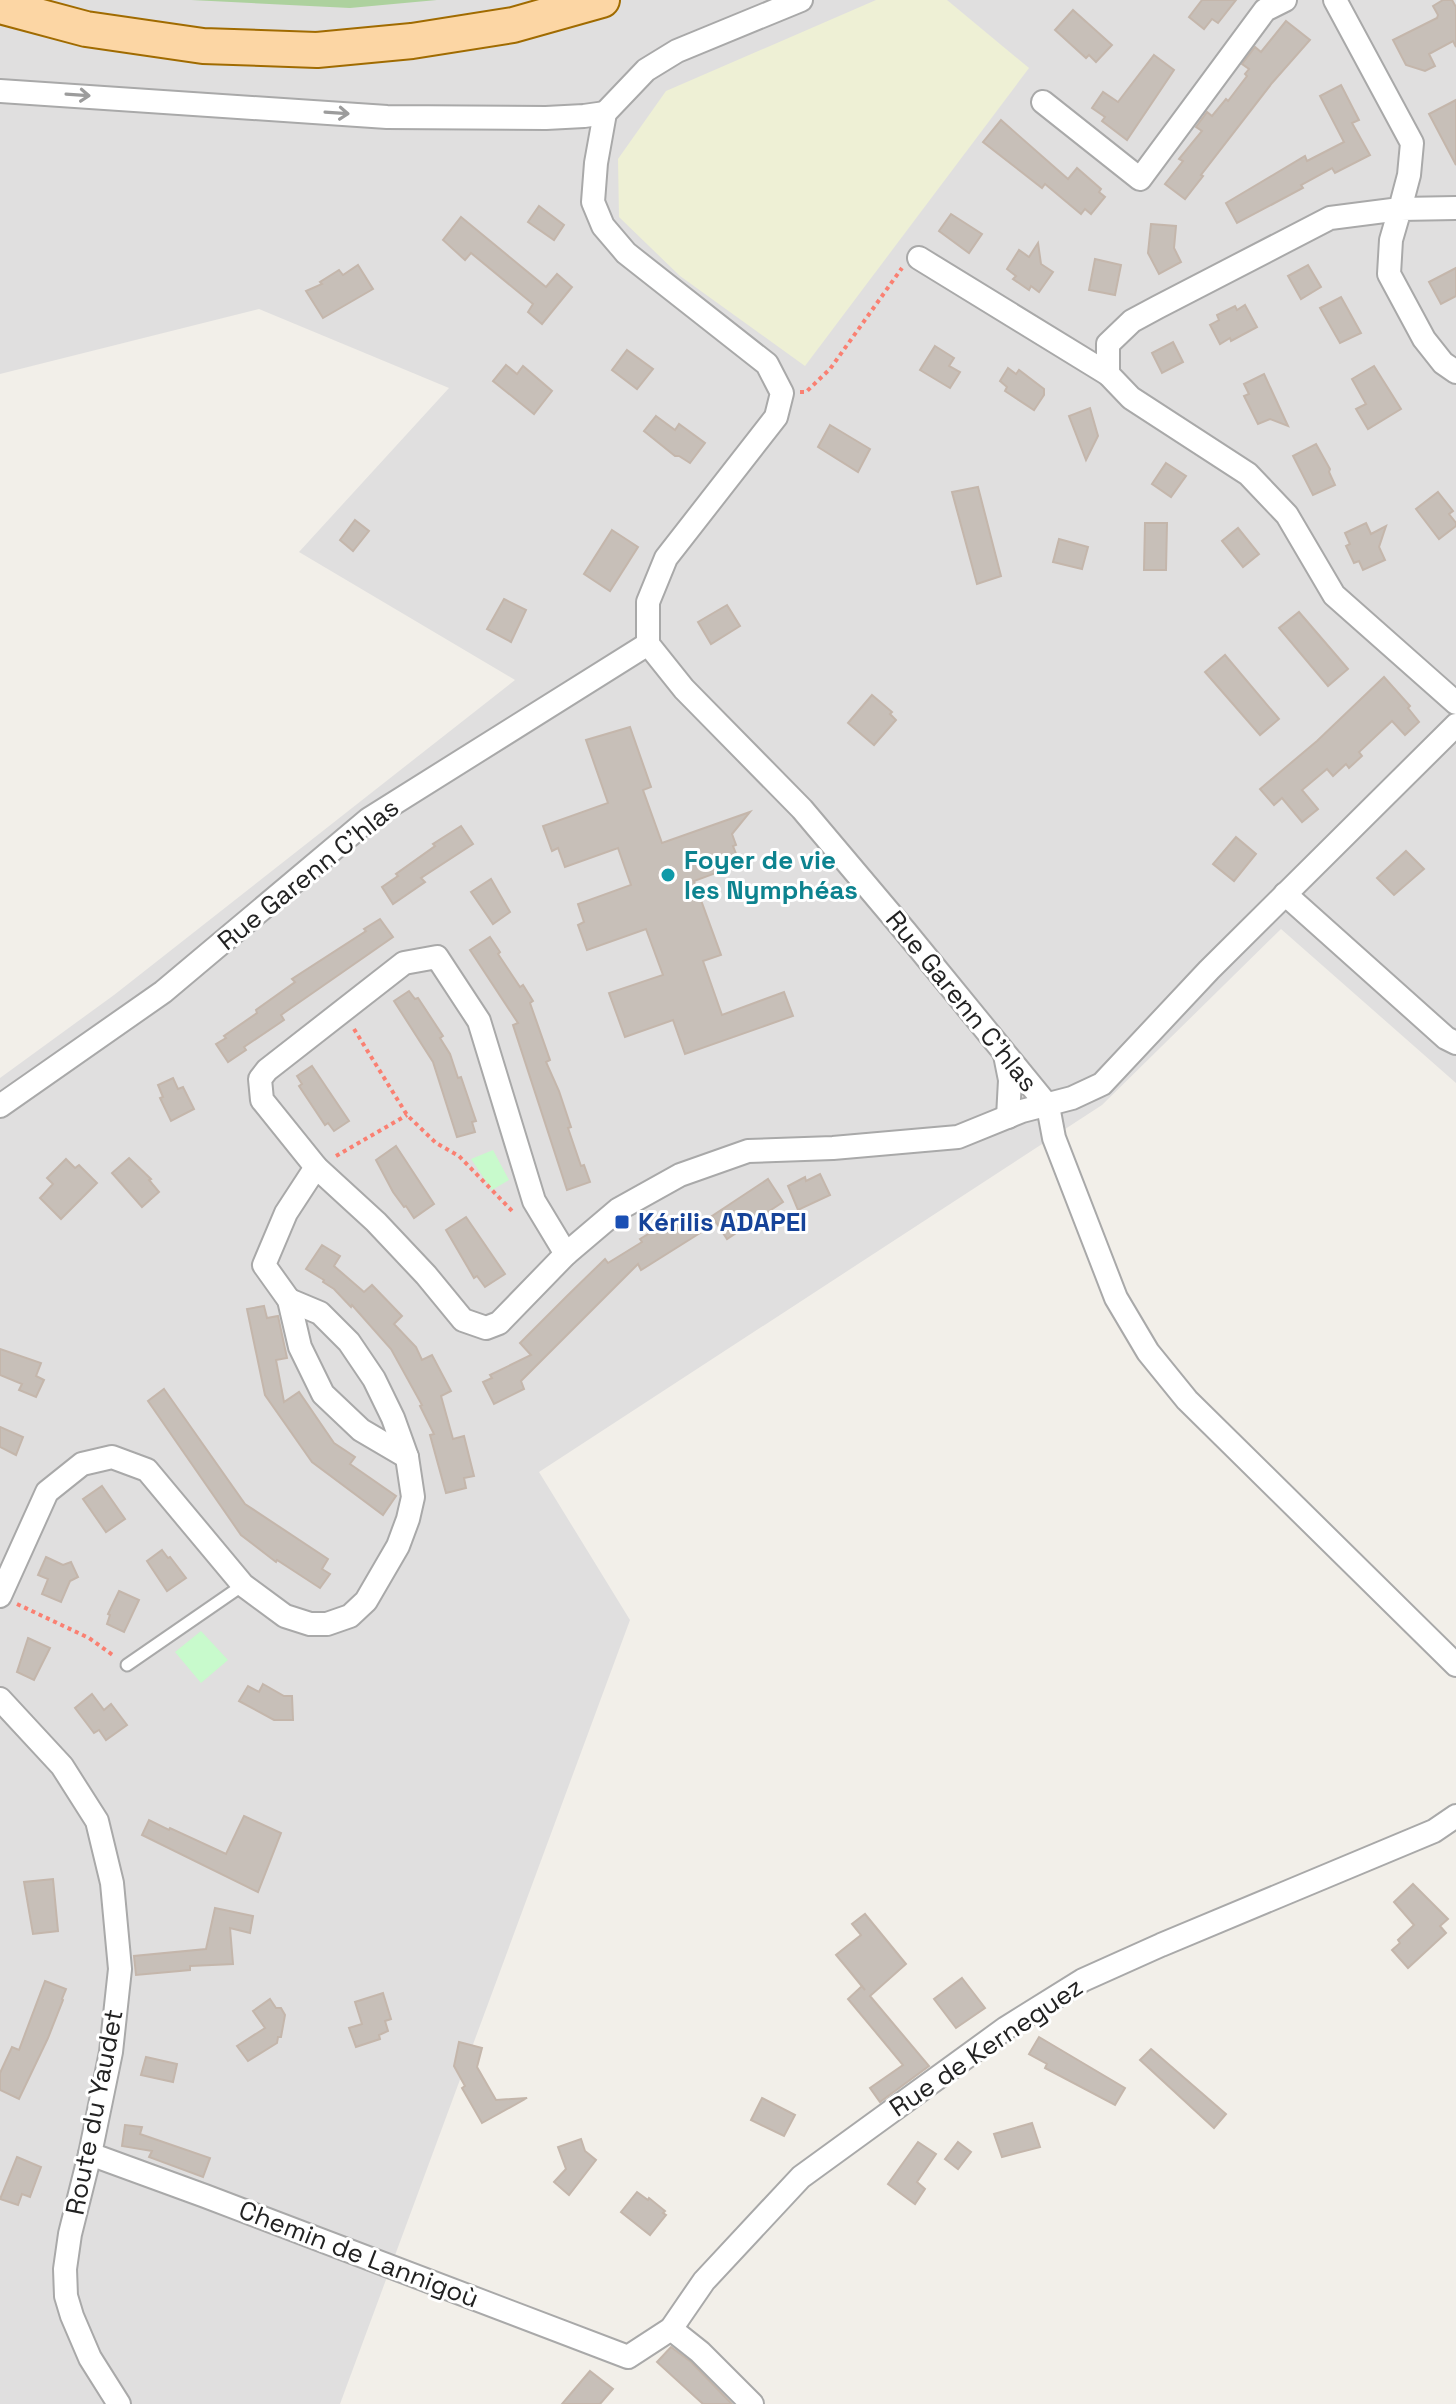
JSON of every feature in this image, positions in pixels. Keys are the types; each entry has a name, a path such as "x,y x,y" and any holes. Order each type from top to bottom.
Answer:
{"main road":[{"path":"0,6 86,29 188,44 317,50 412,41 513,25 602,0"}],"street":[{"path":"648,644 648,602 666,558 776,417 782,393 767,364 626,253 603,226 593,202 605,113 646,70 677,51 801,0"},
{"path":"1043,102 1140,179 1265,10 1285,0"},
{"path":"1335,0 1412,143 1409,175 1391,240 1389,274 1424,339 1443,363 1456,372"},
{"path":"0,91 387,117 546,118 605,113"},
{"path":"1108,374 1108,344 1132,321 1330,218 1400,209 1456,208"},
{"path":"919,258 1108,374 1131,398 1248,474 1287,515 1334,595 1456,703"},
{"name":"Rue Garenn C'hlas","path":"0,1106 163,992 369,819 648,644 684,689 802,809 1048,1106 1102,1084 1209,970 1456,725"},
{"path":"1285,894 1446,1038 1456,1043"},
{"path":"566,1254 534,1201 479,1021 437,957 404,963 267,1070 260,1079 262,1100 316,1167 376,1222 463,1320 486,1328 499,1323 566,1254 619,1209 680,1175 748,1151 833,1148 958,1137 1008,1117 1048,1106 1054,1138 1116,1298 1148,1352 1187,1400 1456,1665"},
{"path":"1005,1053 1010,1080 1008,1117"},
{"path":"316,1167 286,1213 264,1265 289,1300 300,1347 323,1394 361,1430 407,1457"},
{"path":"0,1596 47,1492 82,1464 112,1457 147,1470 243,1585 285,1616 310,1624 327,1624 350,1616 366,1601 398,1546 413,1497 407,1457 374,1379 349,1342 320,1313 289,1300"},
{"name":"Route du Yaudet","path":"0,1699 62,1766 97,1821 112,1883 120,1969 111,2052 65,2269 66,2296 72,2316 90,2358 119,2404"},
{"name":"Rue de Kerneguez","path":"628,2357 671,2329 704,2281 801,2177 1006,2028 1083,1980 1434,1831 1456,1816"},
{"name":"Chemin de Lannigoù","path":"90,2154 628,2357"},
{"path":"671,2329 700,2352 752,2404"}],"lane":[{"path":"127,1665 243,1585"}],"path":[{"path":"782,393 806,392 830,369 907,261 919,258"},
{"path":"342,1010 407,1115 436,1143 459,1156 531,1231 546,1222"},
{"path":"316,1167 407,1115"},
{"path":"0,1596 89,1638 127,1665"}],"shaded area":[{"path":"0,0 1456,0 1456,1083 1281,929 1102,1105 539,1472 630,1620 340,2404 0,2404 0,1078 114,995 515,680 299,552 449,388 259,309 0,374"}],"green space":[{"path":"191,0 437,0 350,8"},
{"path":"876,0 947,0 1029,68 805,366 680,276 619,217 618,159 666,91"},
{"path":"493,1150 509,1180 492,1190 471,1159"},
{"path":"201,1631 228,1660 201,1683 175,1652"}],"building":[{"path":"1202,0 1236,0 1218,23 1212,19 1204,29 1189,17"},
{"path":"1443,0 1452,0 1456,7 1456,47 1453,41 1429,54 1435,66 1425,71 1406,65 1393,40 1437,18 1433,6"},
{"path":"1073,10 1112,45 1096,62 1089,55 1086,58 1055,30"},
{"path":"1286,21 1310,40 1272,83 1185,199 1165,184 1183,161 1179,159 1202,131 1196,127 1207,112 1212,116 1226,99 1228,101 1247,76 1245,74 1249,69 1242,64 1255,47 1261,52"},
{"path":"1154,55 1174,70 1127,140 1102,121 1105,117 1092,108 1103,92 1118,102"},
{"path":"1341,85 1359,120 1352,123 1370,155 1335,173 1332,168 1301,185 1303,188 1237,223 1226,203 1305,156 1307,161 1344,142 1320,96"},
{"path":"1456,100 1456,165 1429,114"},
{"path":"1001,120 1068,179 1077,168 1101,189 1099,192 1105,197 1091,214 1085,209 1081,214 1045,184 1042,188 983,142"},
{"path":"539,206 564,225 554,240 528,222"},
{"path":"951,214 982,234 969,253 939,231"},
{"path":"461,217 546,287 557,274 572,287 542,324 528,312 533,304 471,253 465,260 443,240"},
{"path":"1151,224 1176,226 1174,248 1181,262 1159,274 1148,253"},
{"path":"1038,243 1041,264 1053,272 1039,292 1031,286 1029,290 1013,279 1016,276 1007,269 1019,250 1029,257"},
{"path":"1095,259 1121,265 1115,295 1089,290"},
{"path":"358,265 373,289 323,318 306,291 322,284 320,282 339,270 343,275"},
{"path":"1308,265 1321,287 1301,299 1288,276"},
{"path":"1456,268 1456,296 1441,304 1429,282"},
{"path":"1341,297 1361,333 1340,343 1320,308"},
{"path":"1245,305 1257,327 1220,344 1210,325 1219,320 1217,315 1235,306 1237,310"},
{"path":"1173,342 1183,362 1162,373 1152,353"},
{"path":"935,346 954,358 949,366 960,372 950,388 920,370"},
{"path":"627,350 653,369 637,389 612,370"},
{"path":"506,365 517,374 523,366 552,391 534,414 493,381"},
{"path":"1374,366 1401,409 1368,429 1356,409 1366,404 1352,379"},
{"path":"1008,368 1016,374 1019,370 1044,389 1044,395 1034,410 1005,391 1007,387 1000,381"},
{"path":"1264,374 1288,426 1270,419 1258,424 1244,396 1249,394 1244,384"},
{"path":"1090,408 1098,436 1086,460 1069,416"},
{"path":"656,416 675,430 679,424 705,443 690,463 675,456 644,431"},
{"path":"830,425 870,449 858,472 818,447"},
{"path":"1316,444 1335,485 1313,495 1293,456"},
{"path":"1166,463 1186,476 1171,497 1152,484"},
{"path":"978,487 1001,576 977,584 952,492"},
{"path":"1438,492 1453,511 1449,514 1456,523 1439,539 1416,509"},
{"path":"355,520 369,531 353,551 340,540"},
{"path":"1145,523 1167,523 1166,570 1144,570"},
{"path":"1366,523 1371,534 1386,526 1379,547 1385,560 1363,570 1359,561 1354,563 1346,546 1350,544 1345,533"},
{"path":"1238,528 1259,554 1243,567 1222,541"},
{"path":"612,530 638,547 610,591 584,574"},
{"path":"1059,539 1088,547 1082,569 1053,562"},
{"path":"504,599 526,610 511,642 487,629"},
{"path":"727,605 740,626 711,644 698,622"},
{"path":"1299,612 1348,669 1328,686 1279,628"},
{"path":"1225,655 1279,719 1260,735 1205,672"},
{"path":"1384,677 1410,706 1408,708 1419,722 1405,735 1392,721 1359,752 1362,756 1349,768 1346,764 1333,776 1327,769 1302,790 1318,809 1302,822 1282,798 1274,805 1260,789 1317,741"},
{"path":"872,695 892,712 890,714 896,720 874,745 848,723"},
{"name":"Foyer de vie les Nymphéas","path":"630,727 651,787 643,790 662,843 750,812 732,834 740,864 694,881 721,955 703,961 722,1015 784,992 793,1016 685,1054 673,1020 625,1037 609,993 663,975 646,929 587,950 578,925 584,922 578,904 631,885 618,848 565,867 558,848 552,851 543,826 608,803 586,740"},
{"path":"461,826 473,844 421,878 425,882 393,904 382,887 435,846 433,844"},
{"path":"1236,837 1256,854 1234,881 1213,864"},
{"path":"1406,851 1424,869 1394,895 1377,878"},
{"path":"491,879 510,912 493,924 471,892"},
{"path":"380,919 393,937 281,1015 284,1020 228,1062 216,1044 226,1038 224,1036 295,982 292,979"},
{"path":"490,937 520,987 523,985 533,1001 530,1003 550,1060 546,1062 559,1091 581,1166 584,1165 590,1182 567,1190 513,1025 518,1023 470,950"},
{"path":"409,991 415,999 418,998 443,1036 440,1038 450,1054 458,1078 461,1077 476,1121 472,1122 475,1132 457,1137 433,1062 394,1001"},
{"path":"312,1066 349,1121 334,1131 328,1123 325,1125 299,1086 302,1084 297,1076"},
{"path":"173,1078 178,1089 183,1087 194,1109 171,1121 160,1098 163,1097 158,1085"},
{"path":"396,1146 434,1204 414,1218 393,1192 376,1160"},
{"path":"129,1158 151,1179 159,1192 142,1207 112,1173"},
{"path":"66,1159 75,1168 79,1165 97,1183 61,1219 40,1198 53,1184 47,1178"},
{"path":"820,1174 830,1195 798,1210 788,1186 805,1177 806,1181"},
{"path":"768,1179 783,1202 727,1239 712,1216"},
{"path":"687,1213 700,1233 641,1270 638,1264 521,1381 524,1389 494,1404 483,1382 492,1378 490,1375 531,1355 520,1343 567,1296 605,1259 608,1263 642,1242 640,1239"},
{"path":"466,1217 505,1274 485,1287 477,1276 474,1278 446,1230"},
{"path":"322,1245 340,1256 334,1266 364,1292 372,1285 402,1316 394,1324 416,1347 422,1360 432,1355 451,1391 441,1396 453,1439 464,1436 474,1476 464,1478 466,1488 446,1493 430,1435 434,1434 391,1349 352,1305 324,1280 306,1269"},
{"path":"264,1306 267,1318 278,1316 287,1358 276,1360 284,1402 299,1392 334,1443 355,1457 350,1464 396,1496 383,1515 312,1462 265,1395 247,1309"},
{"path":"0,1349 41,1363 36,1376 44,1380 36,1397 19,1390 22,1384 0,1375"},
{"path":"164,1389 245,1504 328,1559 322,1569 330,1574 320,1588 276,1562 241,1535 148,1401"},
{"path":"0,1427 23,1437 16,1455 0,1447"},
{"path":"102,1486 125,1519 106,1532 83,1499"},
{"path":"162,1550 186,1578 167,1591 147,1561"},
{"path":"46,1557 63,1565 71,1562 78,1577 70,1581 61,1602 42,1594 48,1579 38,1575"},
{"path":"119,1591 139,1600 124,1632 107,1624 108,1614"},
{"path":"28,1638 50,1648 34,1680 17,1672"},
{"path":"263,1684 284,1696 292,1696 293,1720 274,1720 239,1701 248,1686 259,1692"},
{"path":"92,1694 104,1710 111,1704 127,1725 106,1740 99,1730 94,1733 75,1708"},
{"path":"244,1816 281,1833 258,1892 142,1835 149,1820 226,1854"},
{"path":"53,1879 58,1931 33,1934 24,1882"},
{"path":"1413,1884 1448,1919 1440,1926 1446,1933 1408,1968 1392,1950 1414,1925 1394,1902"},
{"path":"215,1908 253,1916 250,1933 230,1928 233,1964 190,1966 190,1970 136,1975 134,1956 206,1949"},
{"path":"865,1914 906,1964 870,1996 929,2066 880,2102 870,2088 903,2065 848,1999 862,1986 836,1955 861,1935 852,1924"},
{"path":"962,1978 985,2008 956,2028 934,1999"},
{"path":"45,1981 66,1989 48,2038 19,2099 0,2090 0,2073 12,2047 19,2050"},
{"path":"383,1993 391,2019 385,2021 388,2031 379,2035 380,2039 356,2047 349,2028 362,2024 355,2002"},
{"path":"270,1999 285,2015 281,2037 278,2037 277,2043 248,2061 237,2046 265,2028 253,2011"},
{"path":"1039,2037 1125,2088 1115,2105 1045,2068 1047,2064 1029,2054"},
{"path":"459,2042 482,2048 477,2067 496,2100 527,2098 482,2123 462,2088 465,2086 454,2066"},
{"path":"1151,2049 1226,2114 1214,2128 1140,2060"},
{"path":"146,2057 177,2064 173,2082 141,2075"},
{"path":"762,2098 795,2115 784,2136 751,2120"},
{"path":"1032,2123 1040,2147 1002,2157 994,2134"},
{"path":"125,2125 142,2127 140,2134 210,2158 203,2177 149,2157 152,2151 122,2146"},
{"path":"581,2139 585,2151 596,2160 569,2195 554,2182 566,2169 558,2147"},
{"path":"918,2142 936,2154 917,2182 925,2189 915,2204 888,2184"},
{"path":"958,2142 971,2152 958,2169 945,2159"},
{"path":"17,2157 41,2167 30,2197 22,2194 18,2205 0,2199"},
{"path":"637,2192 665,2211 663,2213 666,2215 650,2235 621,2212"},
{"path":"671,2347 691,2362 732,2404 703,2404 657,2362"},
{"path":"590,2371 613,2389 600,2404 562,2404"}],"place":[{"name":"Foyer de vie les Nymphéas","path":"668,875"},
{"name":"Kérilis ADAPEI","path":"622,1222"}]}
